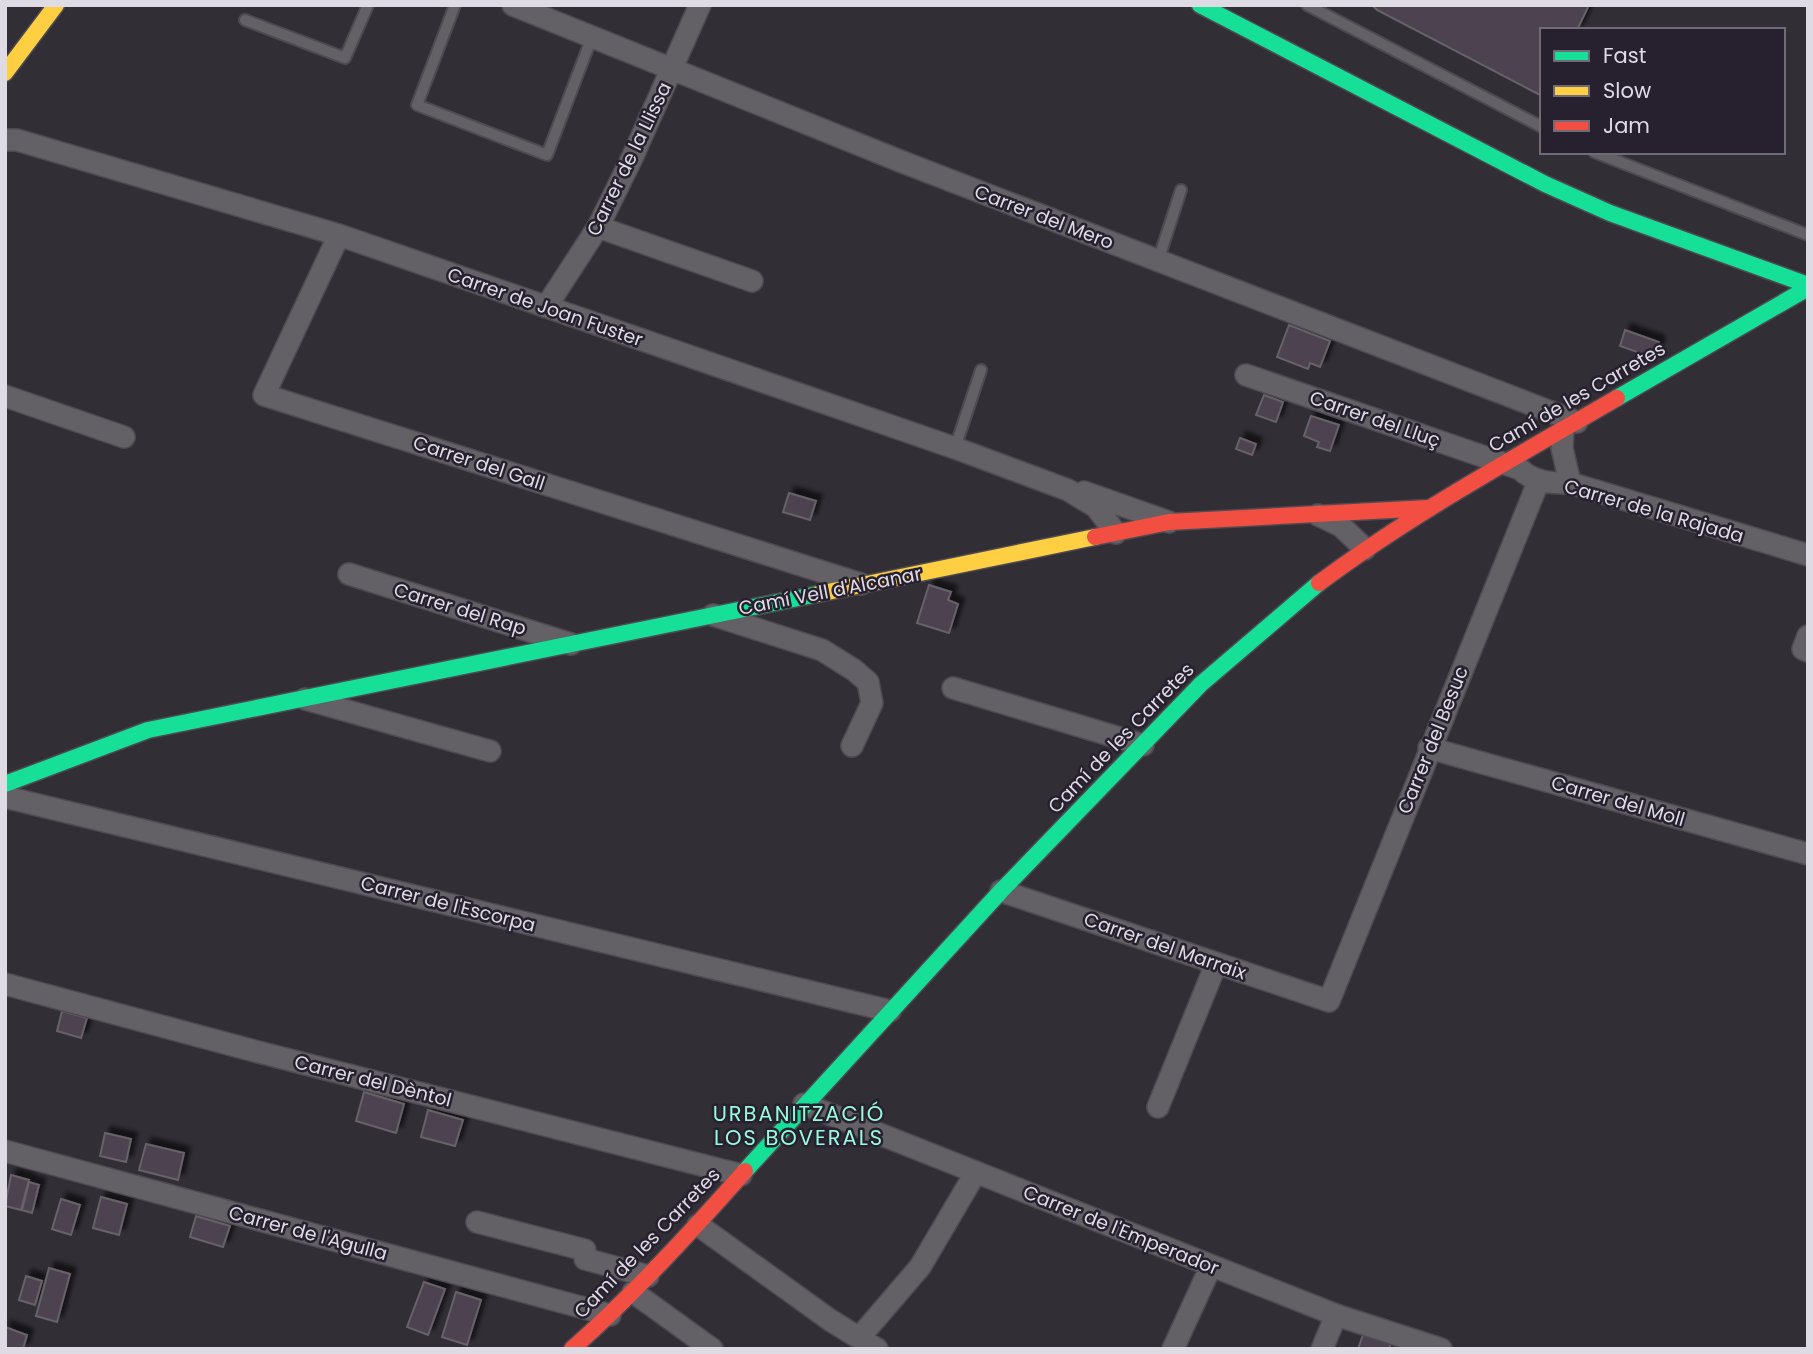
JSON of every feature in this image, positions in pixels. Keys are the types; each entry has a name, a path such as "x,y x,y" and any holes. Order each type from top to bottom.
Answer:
{"street":[{"path":"5,73 56,5"},
{"name":"Carrer del Mero","path":"513,5 1570,426"},
{"name":"Carrer de la Llissa","path":"547,307 598,227 700,5"},
{"path":"1200,5 1545,184 1610,213 1808,286"},
{"name":"Carrer de Joan Fuster","path":"9,137 339,235 954,448 1068,490 1096,507 1121,533"},
{"path":"598,227 752,281"},
{"name":"Carrer del Gall","path":"339,235 264,395 863,585"},
{"name":"Camí de les Carretes","path":"572,1349 610,1315 698,1225 804,1104 1001,891 1201,684 1305,594 1364,550 1428,508 1808,286"},
{"name":"Carrer del Lluç","path":"1246,374 1504,464"},
{"path":"5,396 124,437"},
{"path":"1570,426 1562,447 1570,482"},
{"name":"Carrer de la Rajada","path":"1504,464 1520,469 1528,477 1548,483 1570,482 1808,555"},
{"name":"Carrer del Besuc","path":"1329,1001 1539,480"},
{"name":"Carrer de Joan Fuster","path":"1068,490 1091,493 1169,522"},
{"name":"Carrer de Joan Fuster","path":"1068,490 1087,509 1095,526 1091,538"},
{"path":"1105,498 1120,516 1121,533"},
{"name":"Camí Vell d'Alcanar","path":"5,784 148,730 1169,522 1428,508"},
{"path":"1361,511 1373,521 1364,550"},
{"path":"1318,515 1347,531 1364,550"},
{"name":"Carrer del Rap","path":"349,574 572,644"},
{"path":"713,615 822,650 868,682 872,702 852,747"},
{"path":"1808,636 1802,649 1808,651"},
{"path":"953,688 1143,744"},
{"name":"Camí Vell d'Alcanar","path":"303,699 490,751"},
{"name":"Carrer del Moll","path":"1429,748 1808,854"},
{"name":"Carrer de l'Escorpa","path":"5,797 890,1011"},
{"name":"Carrer del Marraix","path":"1001,891 1329,1001"},
{"path":"1158,1107 1216,964"},
{"name":"Carrer del Dèntol","path":"5,984 247,1049 741,1175"},
{"name":"Carrer de l'Emperador","path":"804,1104 1404,1343 1441,1349"},
{"name":"Carrer de l'Agulla","path":"5,1151 610,1315"},
{"path":"698,1225 830,1320 868,1343 976,1172"},
{"path":"477,1222 585,1250 584,1259 648,1276"},
{"path":"1173,1349 1211,1266"},
{"path":"633,1292 700,1345"},
{"path":"1322,1349 1336,1315"}],"lane":[{"path":"245,20 345,58 368,5"},
{"path":"455,5 417,105 547,155 592,37"},
{"path":"1307,5 1540,126"},
{"path":"1599,154 1808,235"},
{"path":"1158,261 1181,190"},
{"path":"954,448 981,370"}],"building":[{"path":"1372,5 1589,5 1578,28 1540,28 1540,95"},
{"path":"1289,325 1330,341 1320,367 1310,363 1308,369 1277,357"},
{"path":"1625,330 1659,342 1654,358 1620,346"},
{"path":"1264,395 1283,402 1276,422 1256,415"},
{"path":"1311,416 1339,425 1330,451 1317,447 1319,442 1304,436"},
{"path":"1240,438 1256,444 1252,455 1236,449"},
{"path":"789,493 816,501 810,520 783,512"},
{"path":"929,585 951,592 948,600 958,604 949,633 917,623"},
{"path":"62,1011 87,1018 81,1038 57,1031"},
{"path":"364,1092 404,1104 396,1133 356,1121"},
{"path":"428,1110 463,1120 455,1146 421,1137"},
{"path":"105,1133 131,1139 126,1162 100,1156"},
{"path":"146,1144 184,1153 178,1180 139,1170"},
{"path":"11,1175 29,1180 21,1210 5,1206"},
{"path":"29,1182 39,1185 32,1213 22,1210"},
{"path":"101,1197 127,1204 119,1235 93,1228"},
{"path":"61,1199 80,1205 71,1235 52,1229"},
{"path":"196,1216 230,1226 223,1247 190,1237"},
{"path":"49,1268 70,1274 57,1322 36,1316"},
{"path":"26,1276 42,1281 35,1305 19,1300"},
{"path":"424,1282 445,1289 428,1335 407,1327"},
{"path":"456,1292 481,1300 467,1345 442,1337"},
{"path":"5,1327 27,1335 23,1349 5,1349"},
{"path":"1365,1329 1392,1339 1389,1349 1358,1349"}],"traffic: fast":[{"path":"1200,5 1545,184 1610,213 1808,285"},
{"path":"1617,398 1808,288"},
{"path":"745,1171 1001,891 1201,684 1319,583"},
{"path":"5,784 148,730 818,594"}],"traffic: slow":[{"path":"5,73 56,5"},
{"path":"818,594 1095,537"}],"traffic: jam":[{"path":"1319,583 1428,509 1617,398"},
{"path":"1095,537 1169,522 1428,508"},
{"path":"572,1349 661,1263 745,1171"}],"district":[{"name":"URBANITZACIÓ LOS BOVERALS","path":"799,1125"}]}
